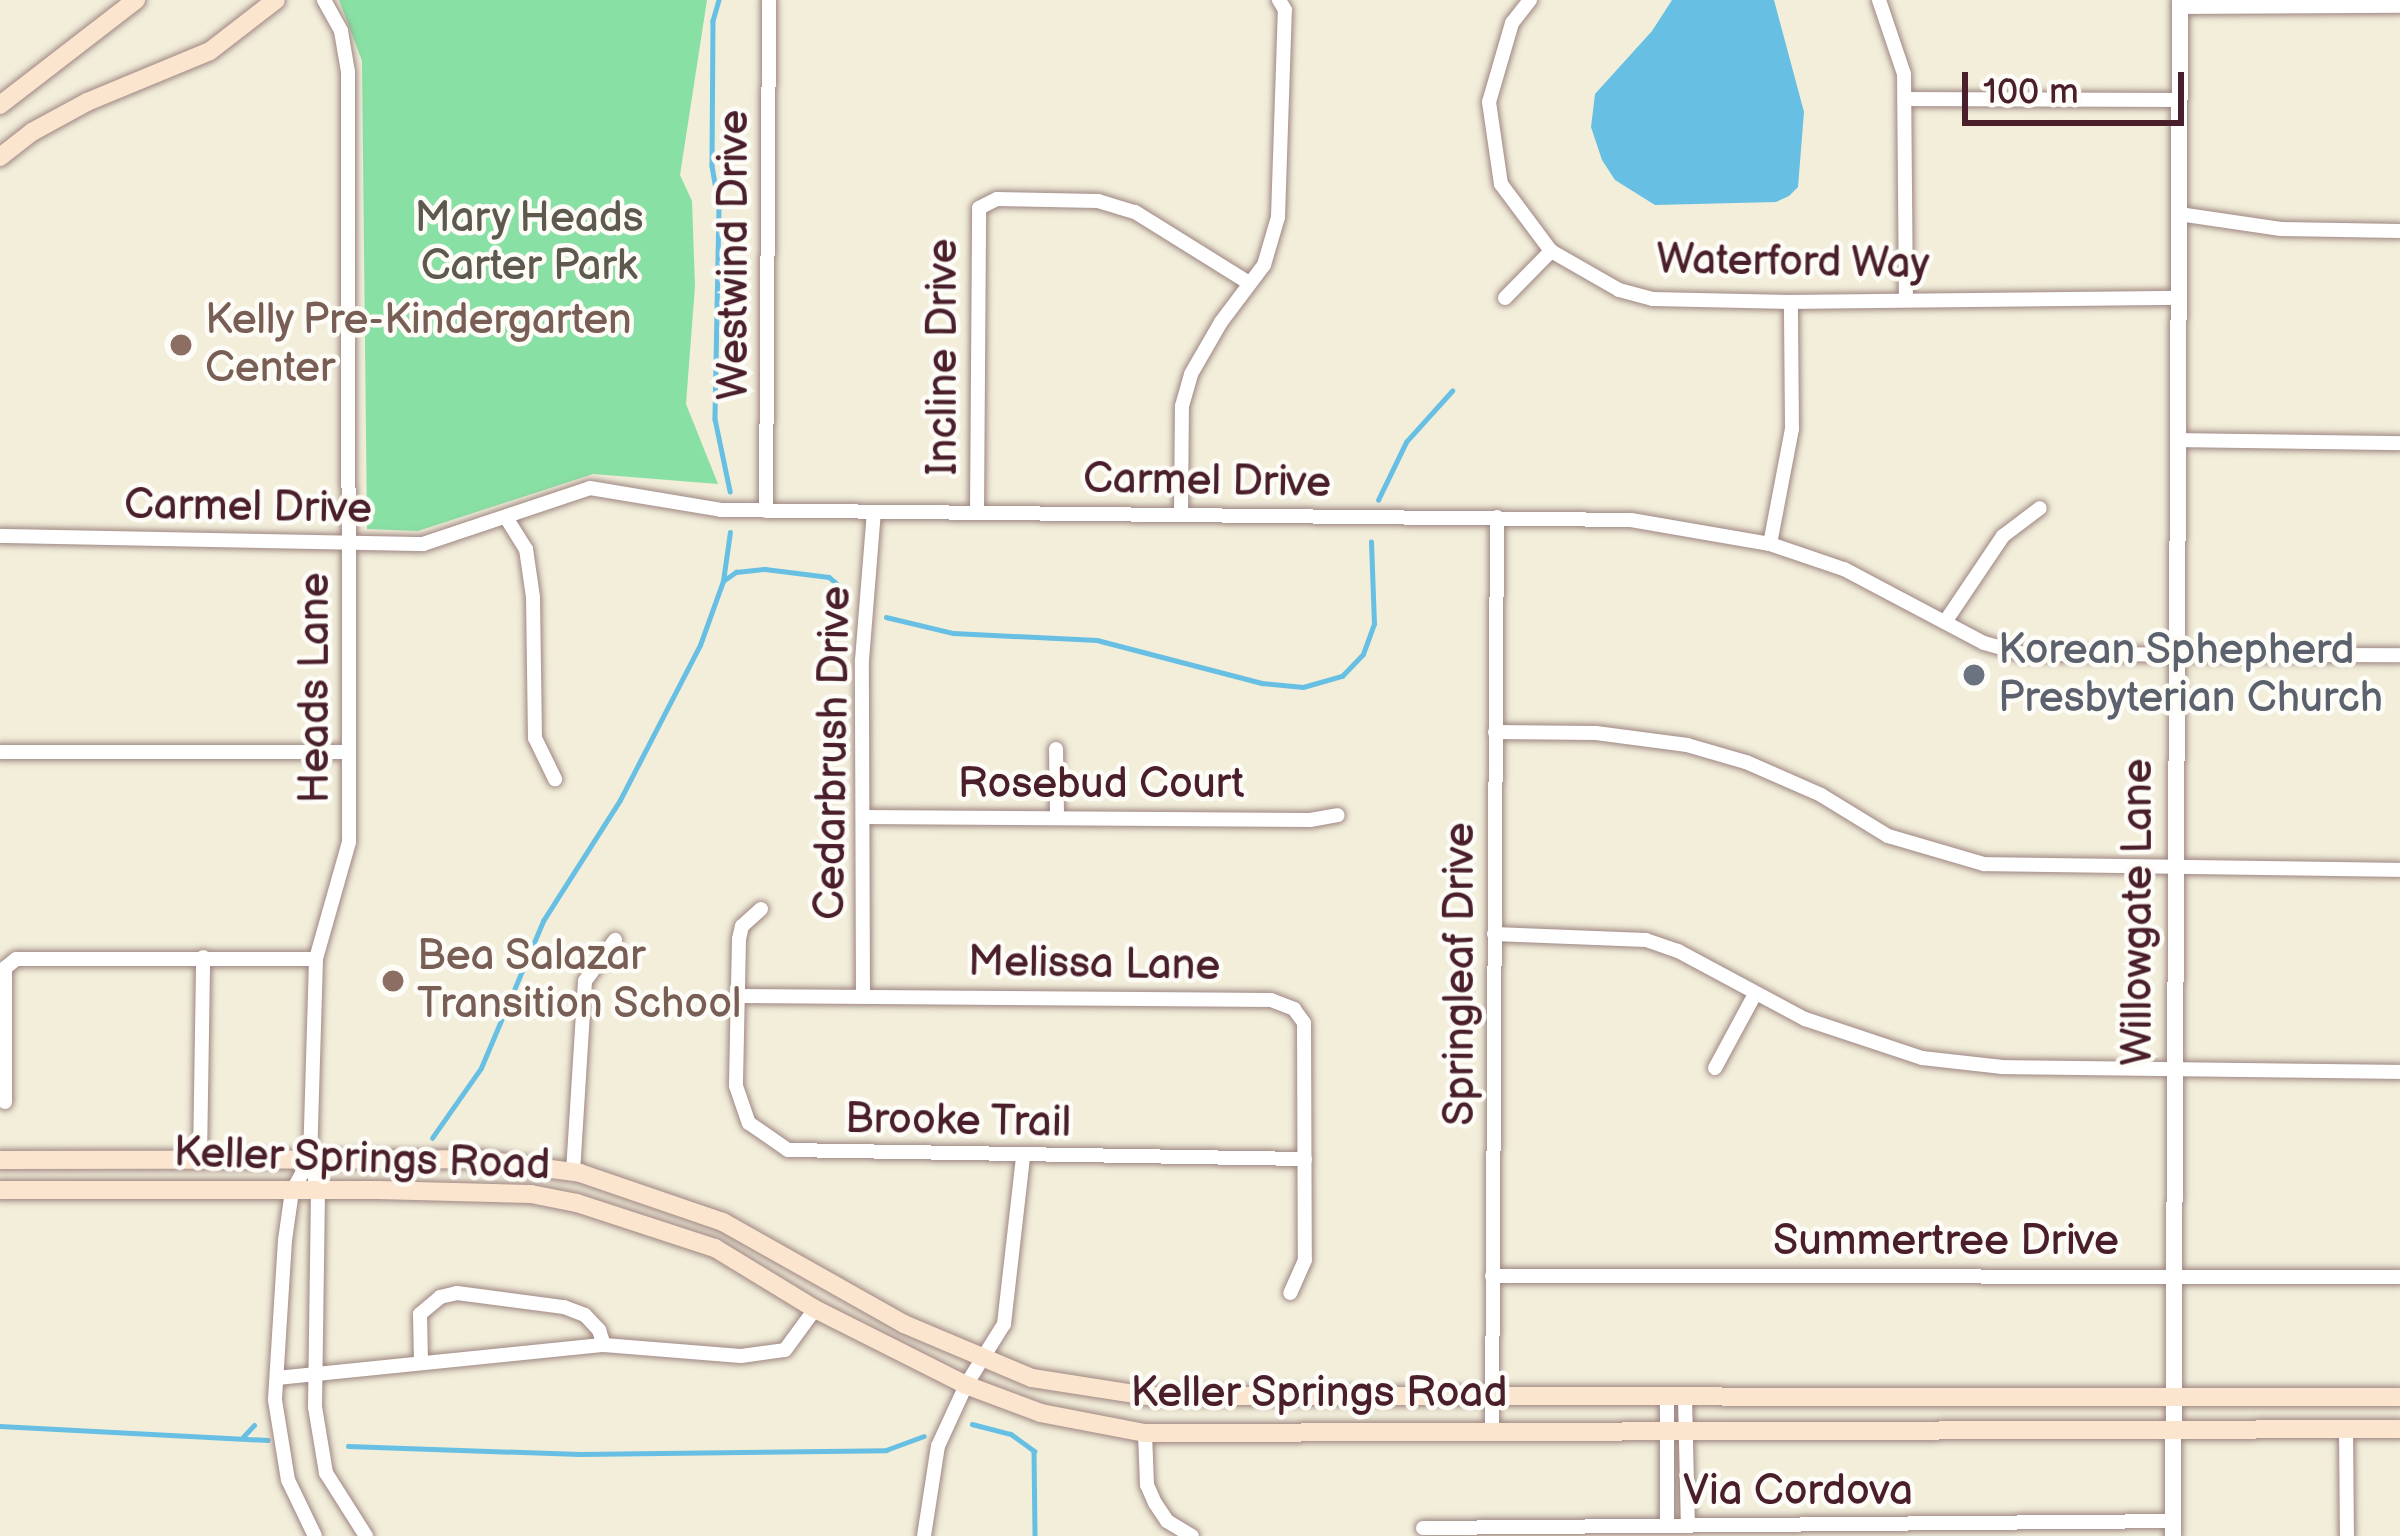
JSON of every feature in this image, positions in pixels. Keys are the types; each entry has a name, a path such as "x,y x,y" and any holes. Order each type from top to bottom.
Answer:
{"main road":[{"path":"0,105 136,0"},
{"path":"0,157 32,132 87,102 210,52 276,0"},
{"name":"Keller Springs Road","path":"0,1160 477,1159 573,1172 723,1222 904,1324 1032,1378 1147,1396 2400,1397"},
{"name":"Keller Springs Road","path":"0,1190 531,1194 577,1203 715,1248 815,1309 966,1385 1058,1418 1145,1433 2400,1429"}],"street":[{"name":"Heads Lane","path":"310,1159 316,958 349,842 348,71 341,31 324,0"},
{"name":"Westwind Drive","path":"766,511 769,0"},
{"path":"1181,515 1182,406 1191,374 1264,265 1278,218 1285,10 1279,0"},
{"name":"Waterford Way","path":"1530,0 1512,23 1489,102 1501,184 1551,251 1619,290 1652,299 1790,302 2180,298"},
{"path":"1879,0 1900,52 1905,99 1906,298"},
{"path":"2180,4 2400,6"},
{"name":"Willowgate Lane","path":"2174,1529 2180,4"},
{"path":"1905,99 2178,100"},
{"name":"Incline Drive","path":"977,513 979,208 997,199 1098,201 1135,212 1249,283"},
{"path":"2179,214 2281,229 2400,231"},
{"path":"1504,298 1551,251"},
{"path":"1771,544 1792,429 1790,302"},
{"path":"2179,440 2400,442"},
{"name":"Carmel Drive","path":"0,536 423,544 590,488 721,510 1631,520 1771,544 1844,569 1984,643 2024,654 2400,655"},
{"path":"1945,622 2003,536 2040,508"},
{"name":"Cedarbrush Drive","path":"863,994 862,660 874,512"},
{"name":"Springleaf Drive","path":"1492,1432 1497,517"},
{"path":"507,519 526,549 532,597 535,738 555,779"},
{"path":"1495,732 1596,733 1687,745 1747,762 1821,795 1888,836 1965,861 2400,870"},
{"path":"1056,749 1057,815"},
{"path":"0,752 349,752"},
{"name":"Rosebud Court","path":"863,817 1310,820 1338,815"},
{"name":"Brooke Trail","path":"761,909 742,926 736,1086 749,1123 766,1139 808,1153 1305,1159"},
{"path":"1494,934 1646,940 1678,951 1805,1019 1922,1058 2002,1067 2400,1072"},
{"path":"573,1172 585,981 615,940"},
{"path":"200,1160 203,957"},
{"path":"5,1102 5,968 16,958 316,958"},
{"name":"Melissa Lane","path":"738,996 863,994 1281,1003 1304,1024 1305,1260 1290,1293"},
{"path":"1714,1067 1755,994"},
{"path":"925,1536 938,1446 966,1385 1004,1324 1023,1157"},
{"path":"310,1159 292,1191 277,1378 278,1444 288,1480 315,1536"},
{"path":"310,1159 319,1191 316,1377 326,1473 366,1536"},
{"name":"Summertree Drive","path":"1492,1276 2400,1277"},
{"path":"421,1362 420,1314 440,1297 457,1293 564,1307 585,1315 599,1330 604,1345"},
{"path":"277,1378 604,1345 741,1356 785,1350 815,1309"},
{"path":"1667,1526 1676,1397"},
{"path":"2346,1428 2347,1536"},
{"path":"1676,1431 1688,1525"},
{"path":"1145,1433 1147,1485 1155,1503 1167,1522 1192,1536"},
{"name":"Via Cordova","path":"1423,1528 1481,1532 1688,1525 1727,1530 2174,1529"}],"green space":[{"name":"Mary Heads Carter Park","path":"339,0 707,0 680,175 692,201 695,286 686,404 718,484 593,474 418,531 367,529 362,61"}],"water":[{"path":"1672,0 1774,0 1804,112 1798,187 1789,196 1776,202 1655,205 1615,180 1602,160 1591,127 1595,94 1652,31"}],"waterway":[{"path":"719,0 713,21 712,166 719,207 715,419 730,491"},
{"path":"1378,500 1406,442 1452,391"},
{"path":"432,1138 481,1068 543,921 620,800 700,645 723,581 730,532"},
{"path":"886,617 953,633 1097,640 1262,683 1303,687 1342,676 1363,654 1374,624 1371,542"},
{"path":"723,581 736,572 765,569 829,577 849,594"},
{"path":"972,1424 1011,1434 1034,1451 1035,1536"},
{"path":"243,1437 254,1425"},
{"path":"0,1426 268,1440"},
{"path":"348,1446 580,1454 886,1450 924,1436"}],"place":[{"name":"Kelly Pre-Kindergarten Center","path":"181,345"},
{"name":"Korean Sphepherd Presbyterian Church","path":"1974,675"},
{"name":"Bea Salazar Transition School","path":"393,981"}]}
